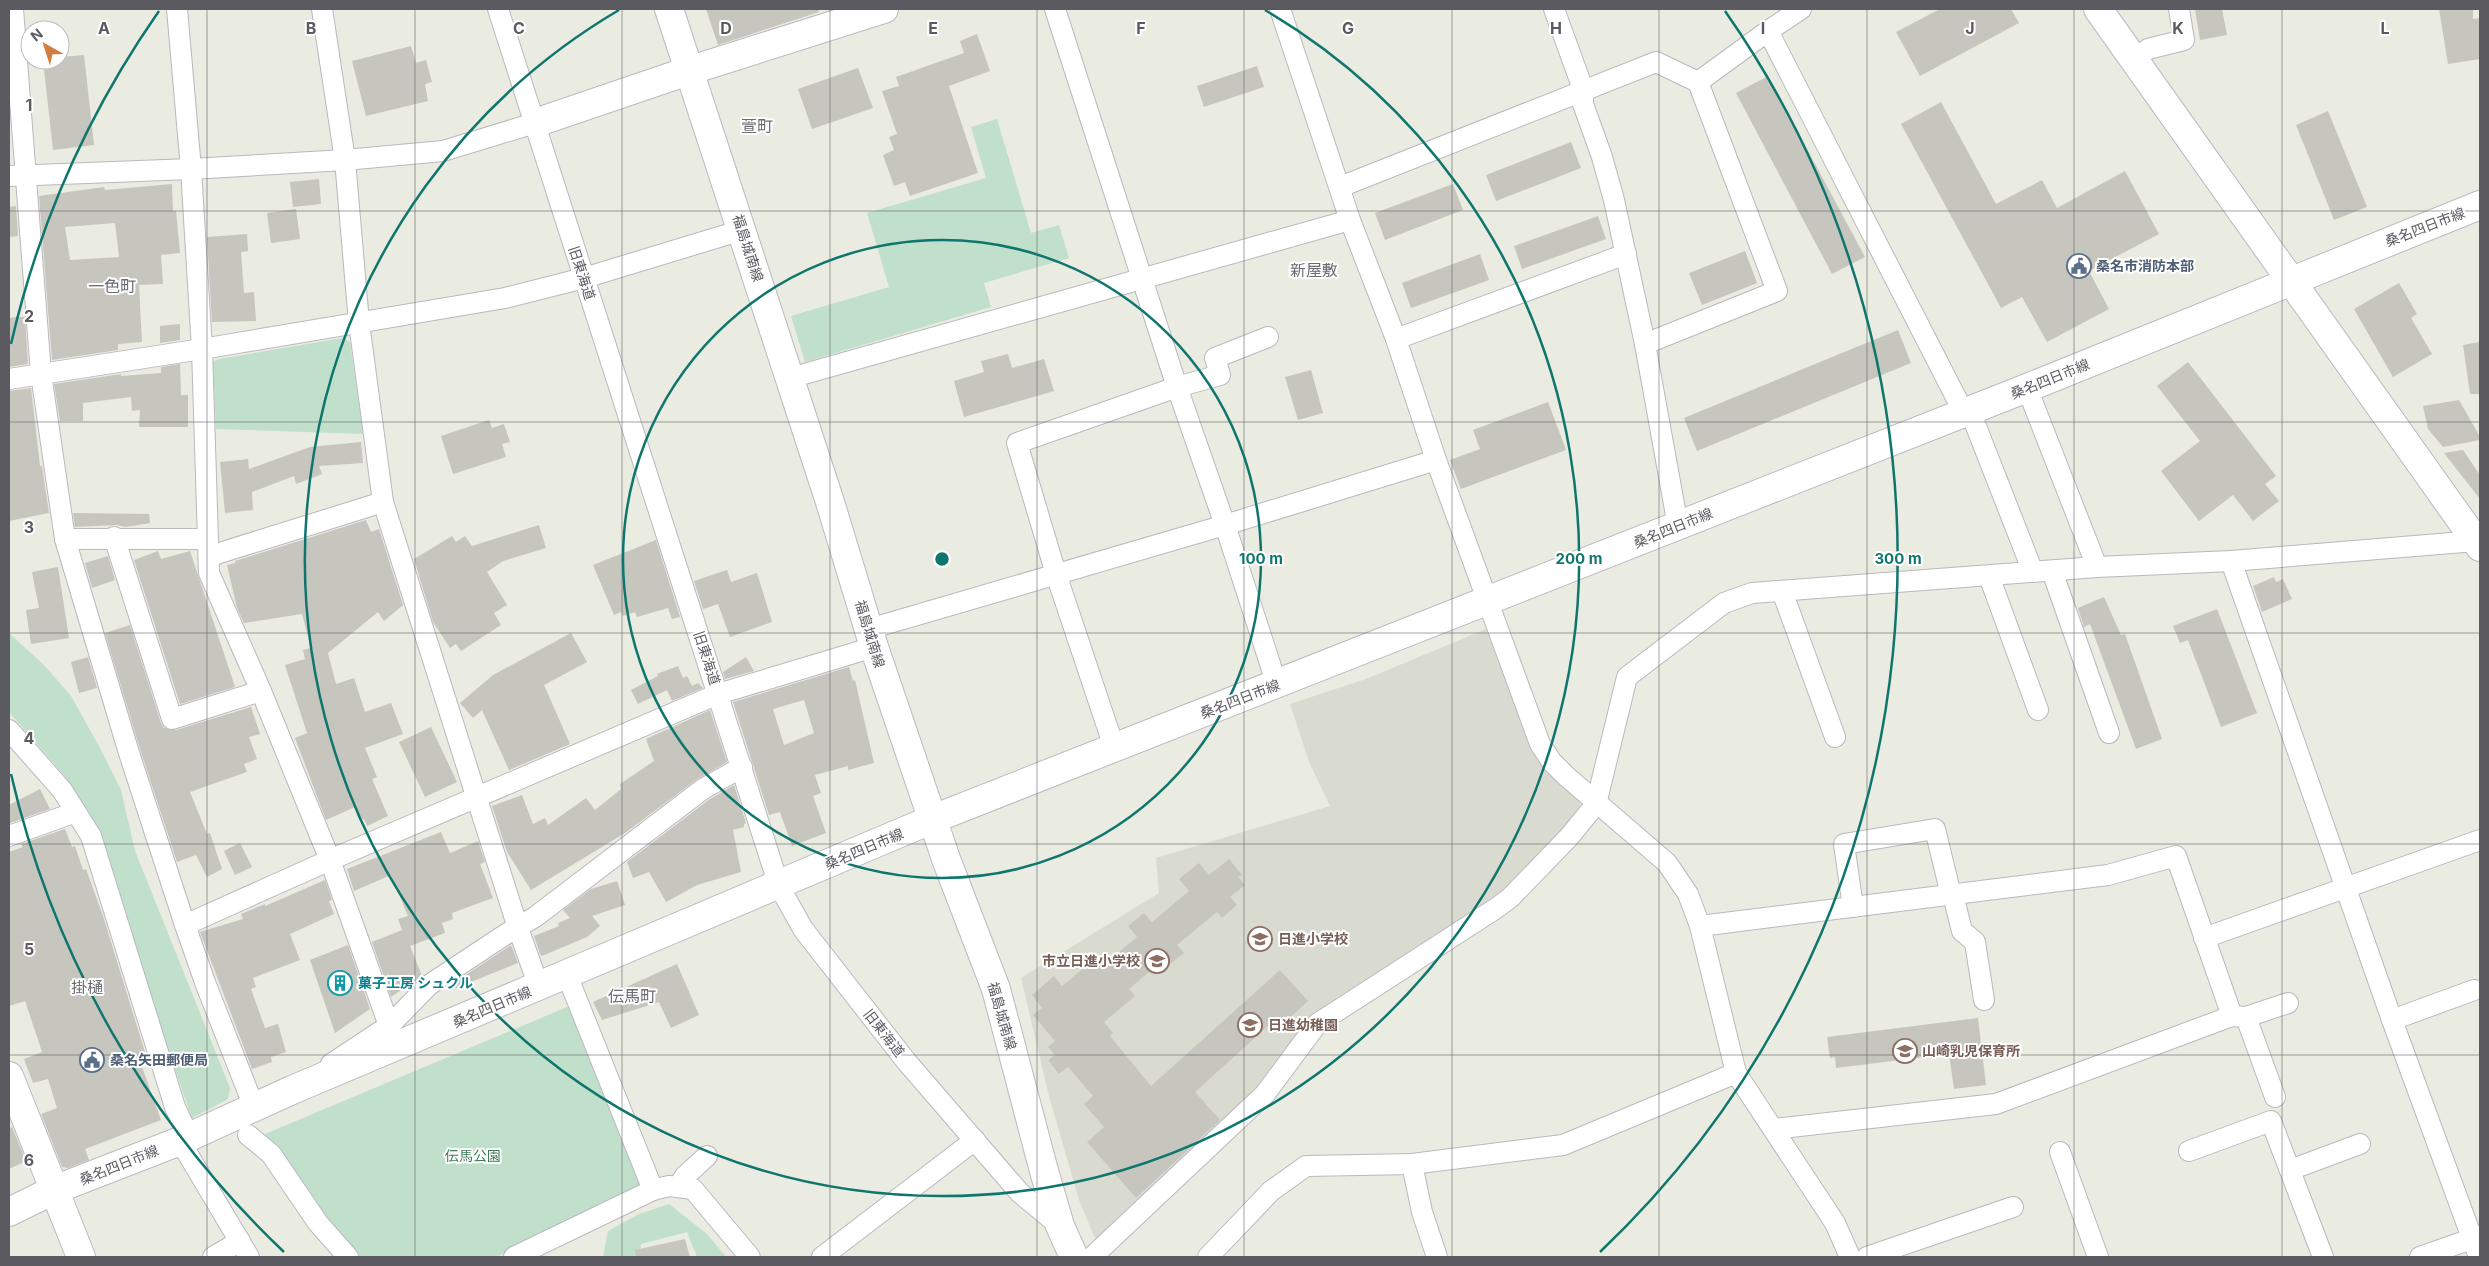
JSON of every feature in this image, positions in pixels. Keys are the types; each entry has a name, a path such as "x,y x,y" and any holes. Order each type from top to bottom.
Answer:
{"main road":[{"name":"福島城南線","path":"669,9 790,378 871,638 946,860 996,989 1060,1226 1074,1257"},
{"path":"535,123 851,13 884,9"},
{"path":"2098,9 2478,544"},
{"name":"桑名四日市線","path":"9,1212 54,1190 184,1139 292,1090 393,1036 539,987 933,820 1114,747 1277,685 1967,412 2289,280 2480,205"},
{"path":"11,1089 81,1257"}],"street":[{"path":"14,9 18,175 41,374 64,538 129,753 185,925 209,995 254,1107"},
{"path":"177,9 191,169 202,349 209,572 261,691 330,860 393,1036"},
{"path":"322,9 345,160 359,323 383,502 518,928 539,987"},
{"name":"旧東海道","path":"498,9 779,886 803,930 906,1061 1020,1193 1060,1226"},
{"path":"1055,9 1177,387 1225,525 1277,685"},
{"path":"1280,9 1350,220 1396,339 1436,460 1540,744 1552,762 1596,804 1667,864 1688,894 1700,926 1736,1073 1835,1223 1850,1257"},
{"path":"1554,9 1583,89 1583,104 1602,157 1626,254 1645,344 1678,526"},
{"path":"1698,82 1801,9"},
{"path":"2134,60 2148,50 2184,40 2179,9"},
{"path":"1768,31 1967,412 2042,571 2110,733"},
{"path":"1340,187 1583,89 1656,62 1698,82 1777,291 1645,344"},
{"path":"18,175 191,169 345,160 443,151 535,123"},
{"path":"790,378 1350,220"},
{"path":"9,379 505,298 584,278 742,230"},
{"path":"1396,339 1626,254"},
{"path":"1114,747 1056,574 1017,443 1177,387 1220,375 1215,358 1268,337"},
{"path":"2027,388 2097,568"},
{"path":"185,925 330,860 718,694 871,638 1056,574 1225,525 1436,460"},
{"path":"64,538 114,538 209,547 383,502"},
{"path":"114,538 172,719 261,691"},
{"path":"1092,1257 1265,1094 1317,1024 1510,898 1570,838 1596,804 1627,677 1724,604 1752,593 2042,571 2231,561 2478,544"},
{"path":"2231,561 2392,1020 2476,1237 2479,1257"},
{"path":"1989,576 2038,710"},
{"path":"1782,591 1835,737"},
{"path":"9,730 62,790 91,836 184,1139 245,1249 213,1257"},
{"path":"393,1036 429,986 535,917 703,789 742,768"},
{"path":"9,836 76,812"},
{"path":"1853,907 1844,844 1935,828 1962,931 1975,942 1984,1000"},
{"path":"2204,938 2480,840"},
{"path":"1700,926 2108,875 2176,856 2204,938 2275,1097"},
{"path":"568,975 653,1190"},
{"path":"2392,1020 2474,990"},
{"path":"1774,1129 1996,1104 2239,1017 2288,1003"},
{"path":"1208,1257 1271,1191 1306,1166 1412,1164 1563,1145 1736,1073"},
{"path":"2189,1151 2271,1121 2323,1257"},
{"path":"248,1135 271,1154 318,1223 348,1257"},
{"path":"822,1257 975,1140"},
{"path":"2290,1170 2360,1144"},
{"path":"2060,1152 2098,1257"},
{"path":"678,1187 685,1176 707,1156"},
{"path":"1412,1164 1422,1212 1437,1257"},
{"path":"514,1257 653,1190 669,1186 693,1189 750,1257"},
{"path":"1867,1257 2013,1207"},
{"path":"2420,1257 2476,1237"}],"shaded area":[{"name":"日進小学校","path":"1486,629 1530,745 1580,800 1580,814 1506,891 1312,1018 1260,1089 1097,1243 1079,1200 1049,1096 1021,978 1159,893 1156,858 1330,806 1309,762 1290,704 1366,679"}],"green space":[{"path":"997,119 1031,233 1059,225 1069,258 984,283 991,307 805,362 791,316 889,287 867,213 986,178 971,127"},
{"path":"343,338 350,342 363,434 216,429 213,362 219,359"},
{"path":"9,633 45,666 71,696 121,790 135,851 230,1088 228,1099 192,1118 135,955 96,824 64,775 9,712"},
{"name":"伝馬公園","path":"572,1005 643,1179 640,1189 496,1257 359,1257 327,1221 265,1134"},
{"path":"669,1204 707,1234 726,1257 697,1257 687,1232 641,1244 640,1257 603,1257 608,1231 639,1214"}],"building":[{"path":"706,9 818,9 819,12 718,45"},
{"path":"1940,9 2011,9 2019,23 1920,76 1896,32"},
{"path":"2195,9 2222,9 2227,35 2200,40"},
{"path":"2439,9 2473,9 2473,19 2480,18 2480,59 2448,64"},
{"path":"977,34 990,71 949,86 978,173 910,196 905,182 894,186 883,155 894,150 889,137 897,134 882,91 899,86 896,77 964,53 960,41"},
{"path":"411,46 416,63 426,60 432,82 425,84 428,101 366,116 352,61"},
{"path":"84,55 94,145 53,150 44,70 70,70 70,56"},
{"path":"1257,66 1264,87 1204,107 1197,86"},
{"path":"858,68 873,108 812,129 798,89"},
{"path":"1768,76 1865,257 1832,274 1736,93"},
{"path":"1941,102 1996,204 2042,180 2057,208 2125,171 2159,234 2089,271 2109,309 2047,342 2022,297 2001,308 1901,124"},
{"path":"2328,111 2367,207 2334,220 2296,125"},
{"path":"1571,142 1581,168 1496,201 1486,175"},
{"path":"319,179 321,204 293,207 290,182"},
{"path":"172,184 173,211 176,211 180,253 161,255 163,284 139,285 142,342 118,344 118,350 52,360 39,196 104,187 105,190","holes":["115,223 119,257 70,260 65,227"]},
{"path":"1453,184 1463,210 1385,240 1375,213"},
{"path":"16,206 18,236 9,237 9,207"},
{"path":"296,209 300,239 271,243 267,213"},
{"path":"1598,216 1606,239 1522,269 1514,246"},
{"path":"247,234 248,251 241,252 244,293 254,292 256,321 212,322 207,237"},
{"path":"1745,251 1757,283 1702,305 1689,273"},
{"path":"1480,254 1489,280 1411,308 1402,283"},
{"path":"2399,283 2417,314 2411,318 2432,354 2393,377 2354,309"},
{"path":"25,317 28,364 9,367 9,318"},
{"path":"180,324 180,340 160,343 160,326"},
{"path":"1898,330 1911,363 1697,451 1684,418"},
{"path":"2480,342 2480,394 2470,394 2463,345"},
{"path":"1008,354 1012,368 1044,359 1054,391 964,417 954,381 984,372 981,361"},
{"path":"2188,362 2276,476 2265,484 2279,501 2253,521 2233,495 2199,521 2161,471 2200,441 2157,386"},
{"path":"180,364 181,395 188,395 188,427 139,427 140,410 132,411 131,397 83,403 83,421 60,421 54,384 121,374 121,376 161,373 161,367"},
{"path":"1311,370 1323,413 1298,420 1285,377"},
{"path":"31,388 40,466 42,466 49,513 9,521 9,391"},
{"path":"2459,400 2480,440 2443,447 2428,429 2423,406"},
{"path":"1548,402 1566,450 1461,489 1450,460 1480,449 1473,430"},
{"path":"489,420 492,428 504,424 510,442 502,444 506,457 453,474 441,436"},
{"path":"361,442 363,463 319,466 322,474 296,484 294,476 252,492 253,510 225,513 220,462 248,459 249,469 310,447"},
{"path":"2463,450 2480,475 2480,499 2444,453"},
{"path":"73,513 149,514 150,523 126,527 116,525 75,527"},
{"path":"366,520 371,532 379,529 403,605 384,621 378,612 328,653 336,684 354,678 365,712 391,703 403,734 365,748 377,777 372,779 388,816 367,826 364,819 361,820 355,807 326,820 295,738 307,733 285,665 305,659 303,650 311,648 302,614 244,623 237,608 227,565"},
{"path":"539,525 546,548 503,561 487,572 507,605 494,613 501,625 461,651 456,644 450,648 433,622 414,559 452,536 456,542 465,536 472,546"},
{"path":"656,540 680,617 672,619 668,608 637,617 635,612 623,616 621,612 614,615 593,565"},
{"path":"158,551 161,559 190,551 235,687 180,704 134,560"},
{"path":"108,556 115,580 92,588 85,563"},
{"path":"58,567 69,638 31,644 26,610 39,608 32,572"},
{"path":"727,570 731,582 757,573 772,622 730,637 718,604 703,609 694,581"},
{"path":"2274,577 2276,582 2283,579 2292,599 2262,612 2253,586"},
{"path":"2104,597 2121,635 2125,634 2162,739 2136,749 2090,624 2084,627 2078,608"},
{"path":"2217,609 2257,713 2221,727 2188,640 2180,643 2173,626"},
{"path":"130,625 164,728 176,730 251,707 260,734 249,737 257,759 244,764 247,772 190,792 207,834 210,833 222,869 207,877 196,855 177,862 140,749 105,633"},
{"path":"571,633 587,662 544,685 570,744 509,770 482,710 473,718 460,703 493,675"},
{"path":"88,657 97,688 79,693 71,662"},
{"path":"746,657 754,671 725,679 723,672"},
{"path":"678,666 683,678 687,676 692,686 698,683 703,688 672,701 667,690 638,704 631,690 658,676 657,674"},
{"path":"849,667 853,681 855,680 874,763 848,770 848,766 815,775 821,793 813,796 826,833 792,846 780,812 769,815 733,702","holes":["804,700 814,733 784,745 773,709"]},
{"path":"710,710 727,762 696,780 625,833 531,890 507,852 492,806 522,795 533,824 545,818 548,825 586,798 595,810 621,789 620,784 654,761 646,739"},
{"path":"431,727 457,782 425,797 399,742"},
{"path":"734,785 746,823 744,827 733,830 741,872 697,885 666,902 649,872 633,878 627,862 710,799"},
{"path":"40,789 50,809 10,823 9,805"},
{"path":"65,829 72,847 75,846 83,870 86,869 103,916 148,1062 141,1064 161,1120 85,1149 89,1160 68,1168 62,1167 41,1114 57,1108 48,1079 33,1083 24,1059 42,1052 25,1001 9,1006 9,852 23,847 21,844"},
{"path":"441,832 450,853 478,841 485,862 480,864 493,898 452,913 453,919 442,923 445,933 410,946 422,976 391,997 372,942 402,930 398,919 408,916 391,875 354,891 347,869"},
{"path":"240,843 252,867 235,875 224,851"},
{"path":"1229,859 1242,875 1238,877 1245,885 1230,897 1237,905 1222,918 1217,912 1177,945 1184,953 1170,964 1165,958 1129,989 1135,996 1104,1022 1113,1033 1110,1036 1151,1086 1280,970 1308,1001 1283,1024 1278,1017 1195,1092 1220,1120 1136,1198 1087,1142 1104,1127 1084,1104 1093,1096 1068,1067 1059,1074 1048,1060 1055,1055 1048,1047 1055,1041 1033,1015 1042,1008 1032,995 1054,976 1062,986 1097,957 1103,965 1137,937 1128,926 1144,913 1152,922 1189,891 1179,879 1199,863 1209,875"},
{"path":"325,880 332,900 329,901 334,914 290,934 300,960 253,978 256,987 251,989 265,1028 278,1024 286,1052 271,1057 272,1062 252,1069 200,932 243,919 241,914 265,904 265,906"},
{"path":"617,881 625,905 592,916 600,926 587,937 542,956 540,954 534,936 559,926 558,923 570,918 563,910 591,889"},
{"name":"菓子工房 シュクル","path":"348,945 370,1009 335,1033 310,960"},
{"path":"511,945 518,963 451,990 449,986"},
{"path":"677,964 699,1015 671,1028 659,1002 602,1020 593,1002"},
{"path":"1978,1018 1986,1085 1954,1089 1949,1054 1836,1068 1835,1057 1830,1058 1827,1037"},
{"path":"12,1127 26,1161 9,1169 9,1129"},
{"path":"685,1239 690,1257 636,1257 635,1250"}],"place":[{"name":"桑名市消防本部","path":"2079,266"},
{"name":"日進小学校","path":"1260,939"},
{"name":"市立日進小学校","path":"1157,961"},
{"name":"菓子工房 シュクル","path":"340,983"},
{"name":"日進幼稚園","path":"1250,1025"},
{"name":"山崎乳児保育所","path":"1905,1051"},
{"name":"桑名矢田郵便局","path":"92,1060"}],"district":[{"name":"萱町","path":"757,126"},
{"name":"新屋敷","path":"1314,270"},
{"name":"一色町","path":"112,286"},
{"name":"掛樋","path":"87,987"},
{"name":"伝馬町","path":"632,996"}]}
